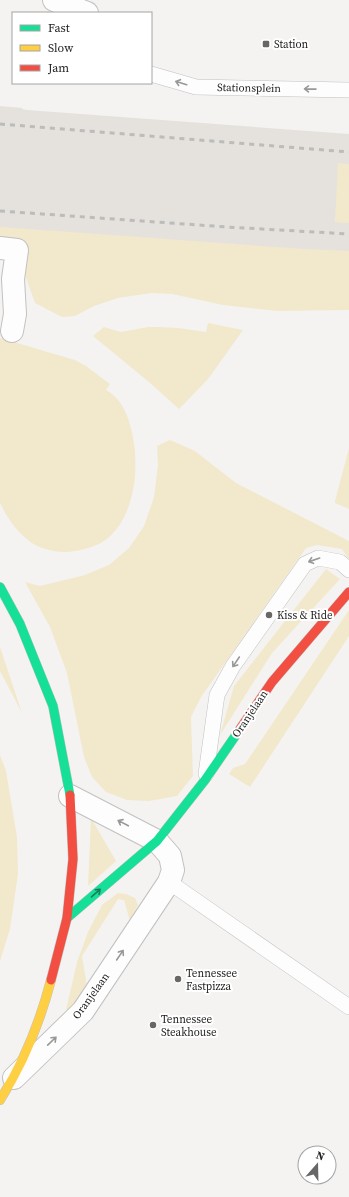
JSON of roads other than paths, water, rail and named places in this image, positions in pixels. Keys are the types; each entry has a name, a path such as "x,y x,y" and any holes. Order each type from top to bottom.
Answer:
{"main road":[{"name":"Oranjelaan","path":"0,587 20,624 53,706 70,796 72,859 67,918 44,1004 14,1078 0,1100"},
{"name":"Oranjelaan","path":"67,918 157,841 205,780 272,682 349,592"}],"street":[{"path":"0,248 17,250 7,277 15,314 12,331"},
{"name":"Oranjelaan","path":"14,1078 83,1010 169,882 173,870 170,856 157,841 70,796"}],"lane":[{"name":"Stationsplein","path":"152,74 196,87 349,90"},
{"path":"205,780 217,695 233,666 305,564 318,558 340,562 349,570"},
{"path":"169,882 349,1008"}],"railway":[{"path":"0,124 349,152"},
{"path":"0,211 349,234"}],"place":[{"name":"Station","path":"266,44"},
{"name":"Kiss & Ride","path":"269,615"},
{"name":"Tennessee Fastpizza","path":"178,979"},
{"name":"Tennessee Steakhouse","path":"153,1025"}]}
